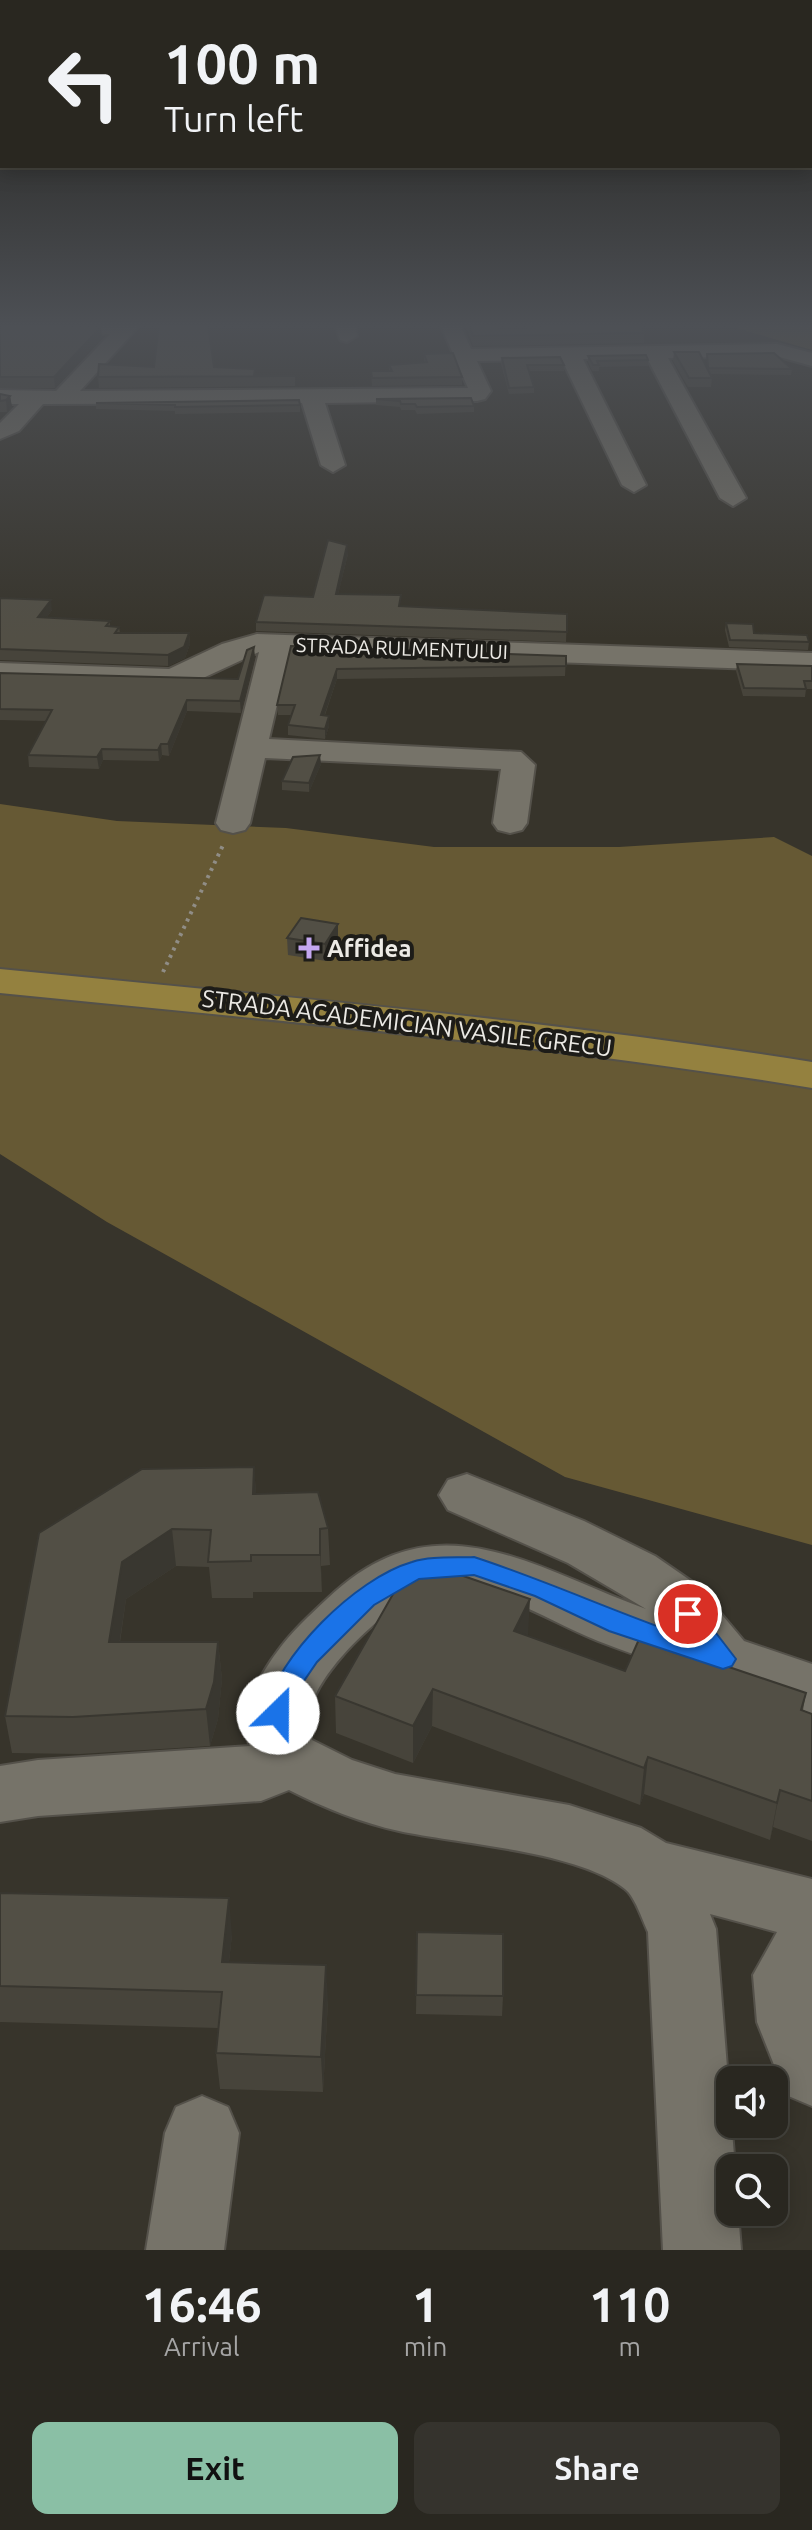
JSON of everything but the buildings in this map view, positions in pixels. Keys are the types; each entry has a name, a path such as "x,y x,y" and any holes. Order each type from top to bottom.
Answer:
{"main road":[{"name":"STRADA ACADEMICIAN VASILE GRECU","path":"0,981 152,994 707,1058 812,1075"}],"street":[{"path":"322,429 333,465"},
{"path":"607,429 634,485"},
{"path":"696,429 733,498"},
{"path":"233,823 276,644"},
{"name":"STRADA RULMENTULUI","path":"0,672 169,678 188,674 235,648 276,644 812,662"},
{"path":"251,748 509,759 518,765 510,823"},
{"path":"467,1495 598,1553 658,1587 688,1614 723,1659"},
{"path":"812,1689 618,1624 543,1589 474,1566 415,1570 365,1598 308,1654 281,1694 274,1732 290,1759 334,1782 395,1802 569,1834 618,1849 651,1869 812,1910"},
{"path":"0,1794 38,1788 261,1773 290,1759"},
{"path":"651,1869 682,1929 702,2250"},
{"path":"812,1938 788,1975 792,2022 812,2070"},
{"path":"185,2250 202,2133"}],"path":[{"path":"152,994 233,823"}],"shaded area":[{"path":"0,804 117,821 286,828 434,847 619,847 774,837 812,856 812,1545 565,1477 107,1222 0,1154"}],"place":[{"name":"Affidea","path":"309,948"}],"route":[{"path":"278,1713 281,1694 308,1654 365,1598 415,1570 474,1566 543,1589 618,1624 723,1659 688,1614"}]}
